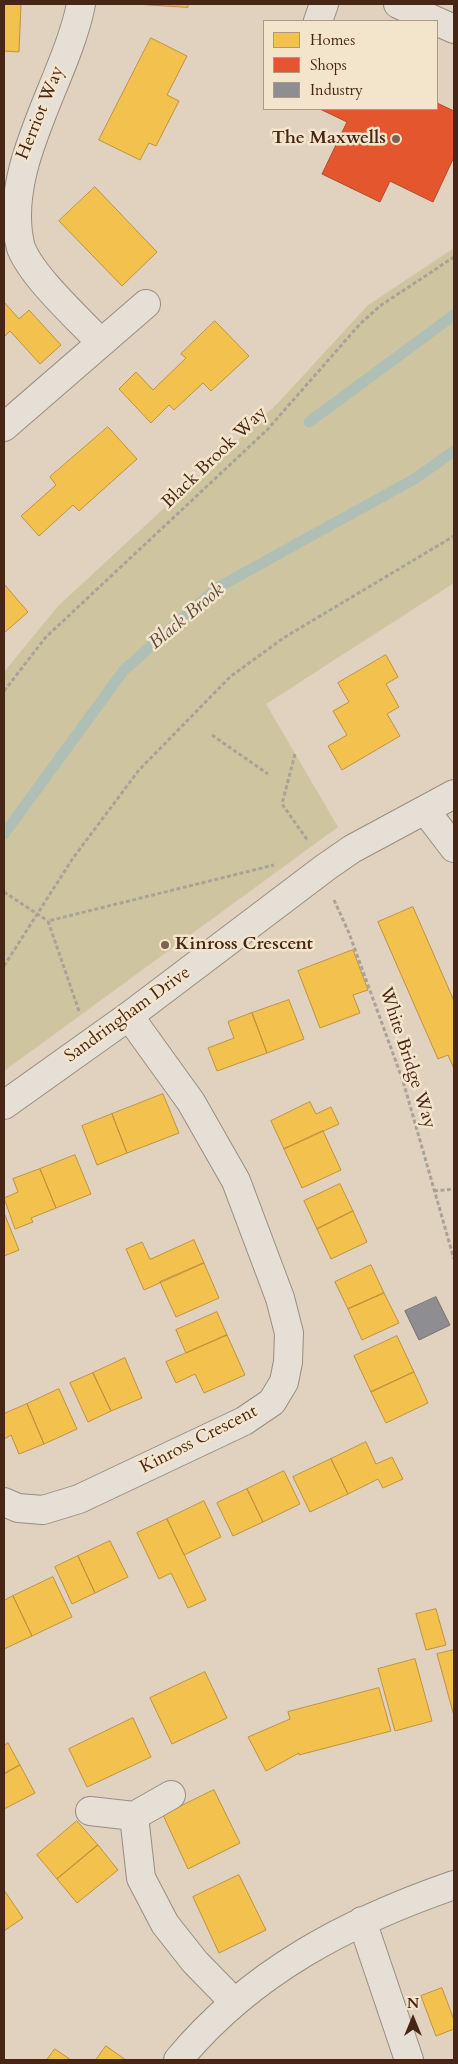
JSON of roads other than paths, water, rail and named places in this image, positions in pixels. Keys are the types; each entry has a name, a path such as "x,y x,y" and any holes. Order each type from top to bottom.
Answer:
{"street":[{"name":"Herriot Way","path":"81,4 77,27 23,152 13,189 12,218 21,249 47,286 102,342"},
{"path":"318,20 324,4"},
{"path":"398,4 434,20"},
{"path":"438,22 454,29"},
{"path":"4,427 146,304"},
{"name":"Sandringham Drive","path":"4,1106 129,1016 352,849 454,794"},
{"path":"425,810 454,848"},
{"name":"Kinross Crescent","path":"4,1502 18,1508 42,1510 79,1498 244,1421 272,1402 284,1382 288,1362 289,1333 280,1298 236,1181 191,1102 129,1016"},
{"path":"90,1811 134,1816 171,1795"},
{"path":"134,1816 141,1878 165,1924 194,1962 234,2002"},
{"path":"178,2060 200,2034 234,2002 287,1962 362,1921 407,1901 454,1885"},
{"path":"362,1921 409,2060"}],"waterway":[{"name":"Black Brook","path":"309,422 454,315"},
{"name":"Black Brook","path":"4,834 124,670 217,588 416,478 454,451"}],"place":[{"name":"The Maxwells","path":"396,139"},
{"name":"Kinross Crescent","path":"165,945"}]}
